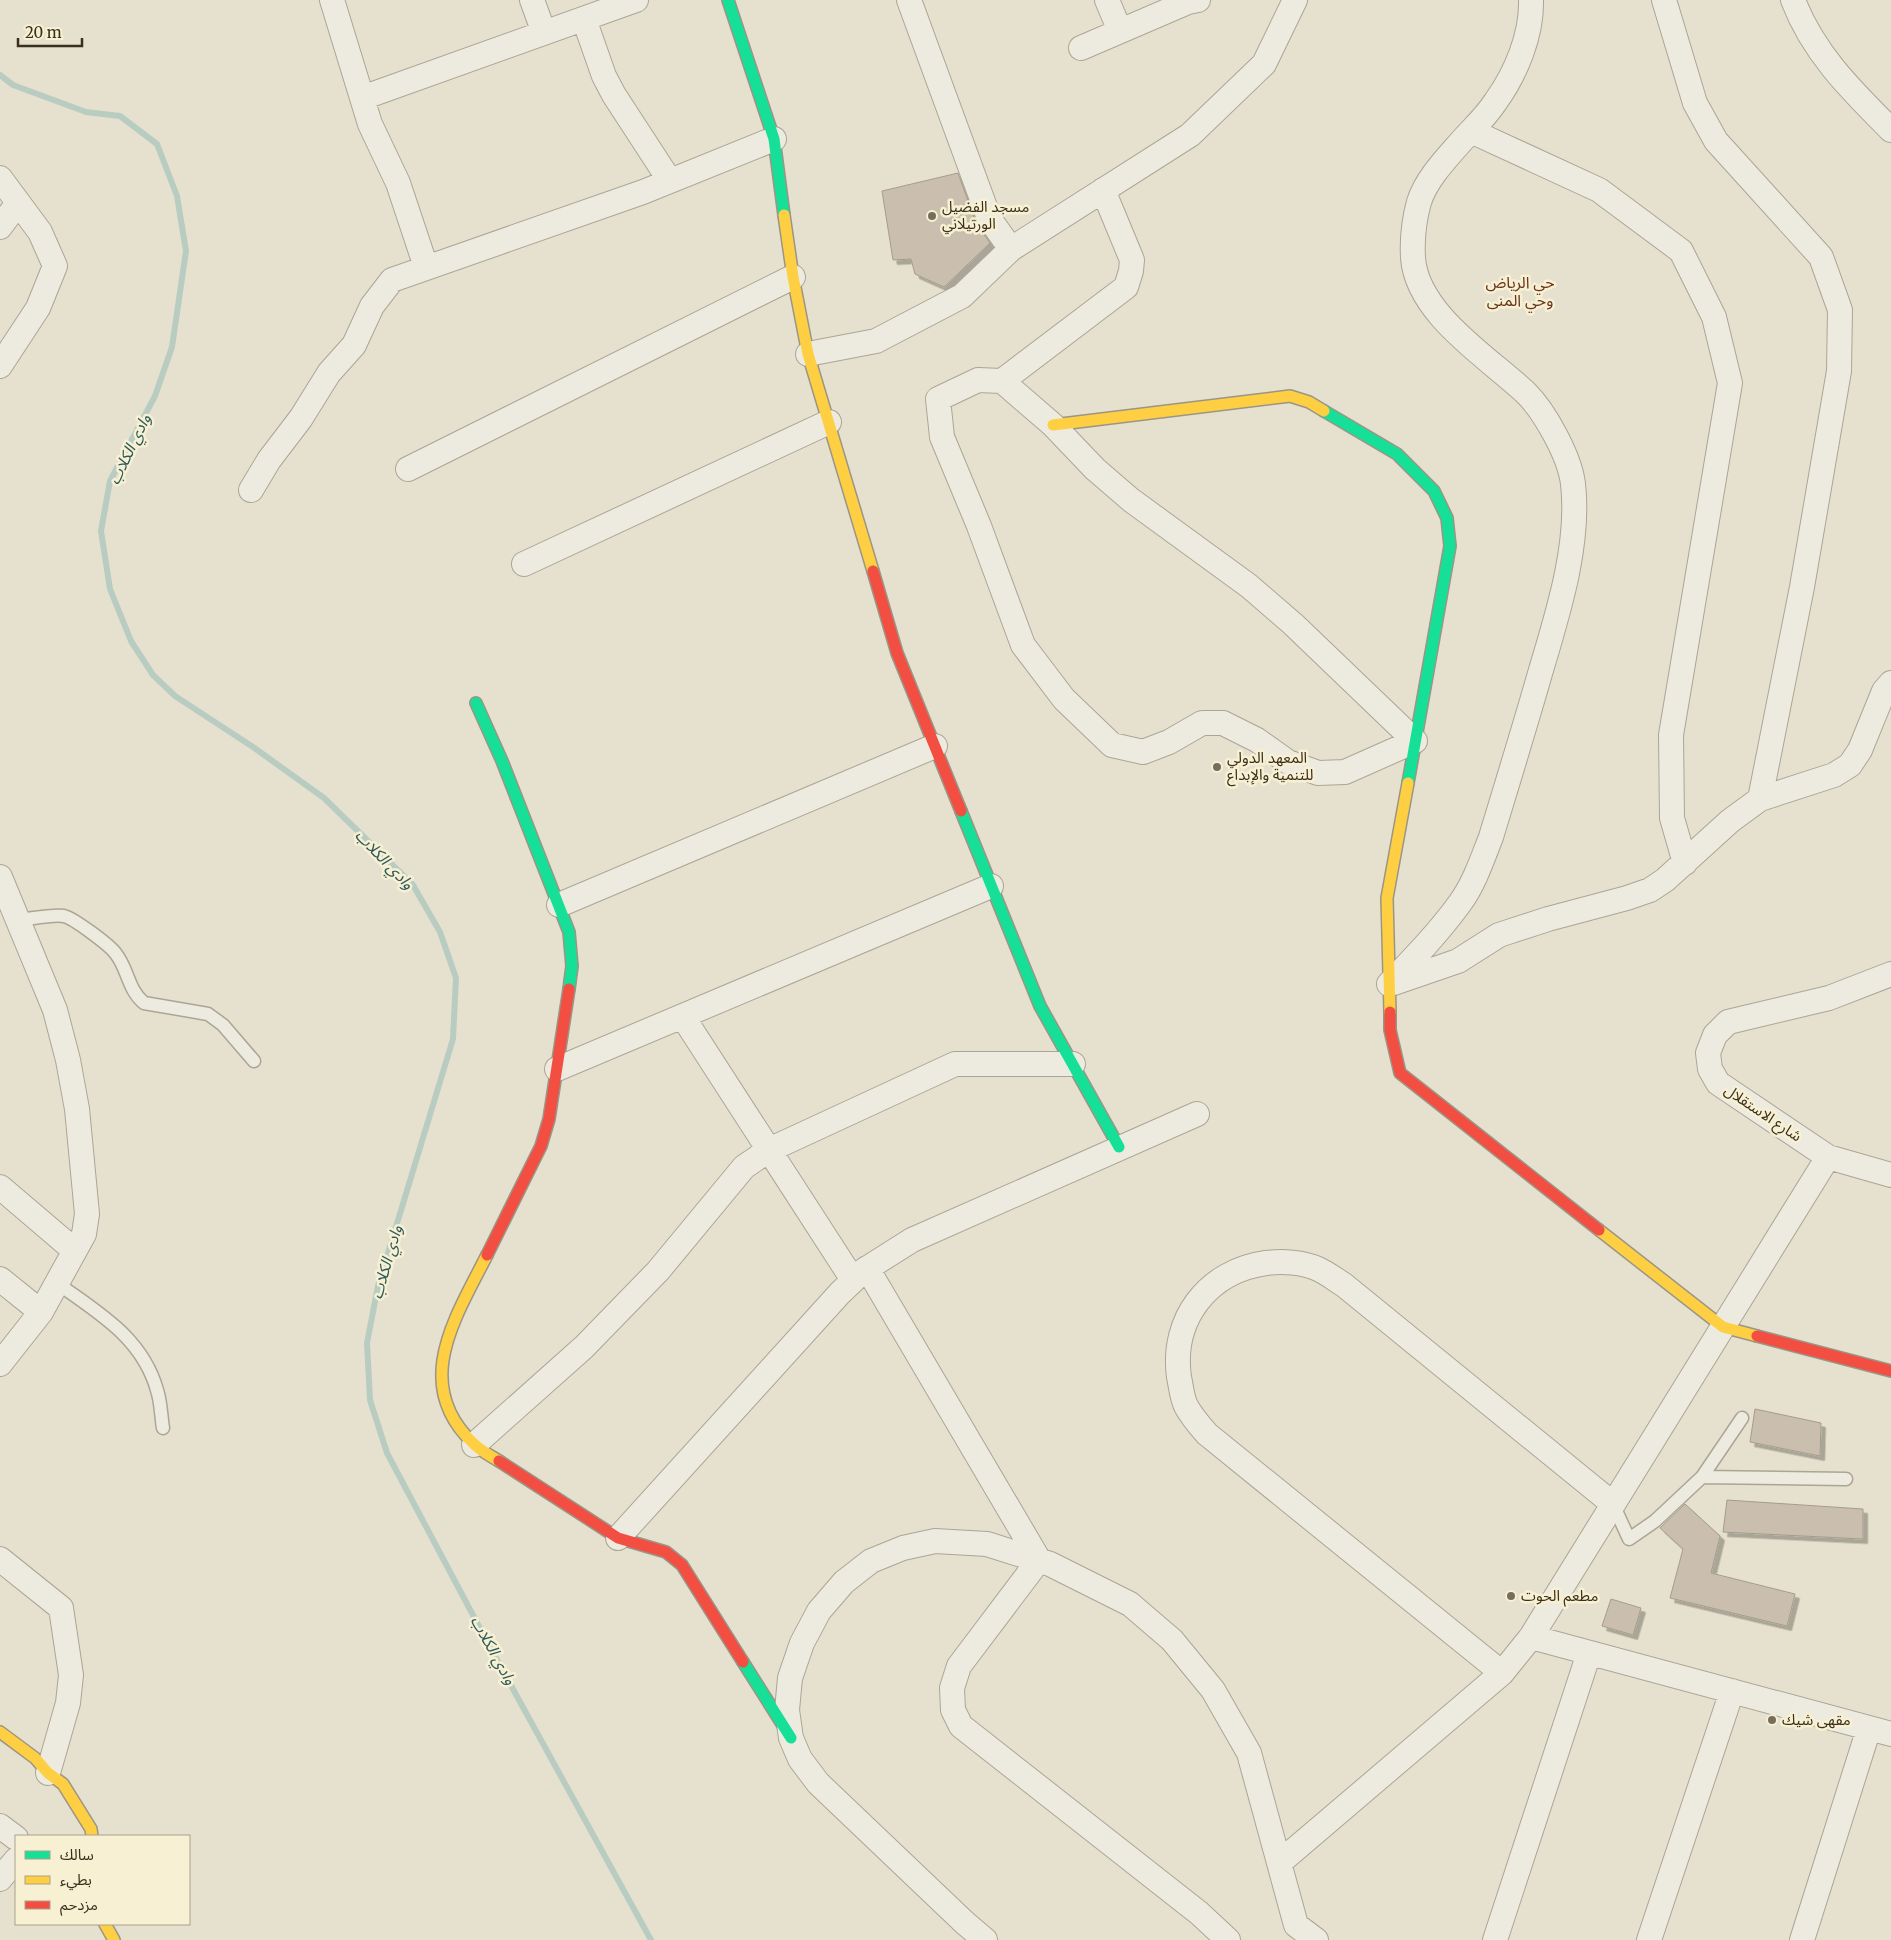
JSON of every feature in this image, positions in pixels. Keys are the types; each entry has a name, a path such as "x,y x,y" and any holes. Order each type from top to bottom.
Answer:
{"street":[{"path":"332,0 370,124 398,182 426,266"},
{"path":"532,0 544,33"},
{"path":"362,98 636,0"},
{"path":"728,0 774,140 794,277 808,354 897,653 1040,1006 1119,1147"},
{"path":"909,0 989,218 1011,249"},
{"path":"1107,0 1120,31"},
{"path":"1081,48 1188,2 1198,0"},
{"path":"808,354 876,341 962,296 1011,249 1190,135 1264,64 1296,0"},
{"path":"1389,984 1422,949 1461,902 1482,862 1565,590 1574,516 1573,482 1563,452 1549,423 1528,395 1450,326 1431,305 1420,282 1414,261 1414,229 1420,200 1439,168 1496,102 1524,45 1532,16 1531,0"},
{"path":"1664,0 1695,103 1716,141 1821,257 1840,310 1837,381 1802,587 1760,799"},
{"path":"1793,0 1799,17 1815,45 1838,77 1891,130"},
{"path":"584,19 604,76 614,95 670,181"},
{"path":"1471,131 1598,190 1681,250 1714,317 1730,383 1671,735 1672,818 1684,863"},
{"path":"251,490 269,460 301,418 330,373 354,345 372,306 392,280 426,266 643,192 774,140"},
{"path":"0,178 40,232 55,266 38,308 0,366"},
{"path":"1002,381 1126,287 1132,260 1103,190"},
{"path":"0,227 18,203"},
{"path":"408,469 794,277"},
{"path":"978,380 1002,381 1053,425 1094,469 1131,500 1249,586 1293,624 1415,741 1345,772 1318,773 1288,762 1257,740 1224,723 1202,723 1169,742 1143,752 1112,745 1064,699 1023,645 979,526 942,437 938,399 978,380"},
{"path":"1053,425 1290,396 1309,402 1397,454 1434,492 1447,518 1450,546 1387,898 1390,1030 1400,1073 1723,1327 1891,1371"},
{"path":"524,564 829,422"},
{"path":"1389,984 1458,961 1499,936 1548,919 1650,890 1665,880 1730,821 1760,799 1834,775 1850,765 1860,750 1884,691 1891,683"},
{"path":"476,703 502,761 569,932 572,966 557,1069 541,1146 452,1325 443,1353 441,1372 443,1394 452,1418 474,1445 618,1538 666,1552 682,1565 791,1738 800,1758 818,1783 985,1940"},
{"path":"559,905 934,746"},
{"path":"0,877 55,1010 68,1060 77,1109 87,1214 84,1234 41,1312 0,1364"},
{"path":"557,1069 991,886"},
{"name":"شارع الاستقلال","path":"1891,974 1829,998 1728,1022 1715,1035 1708,1052 1710,1069 1718,1083 1828,1157 1891,1175"},
{"path":"683,1017 769,1150 860,1274 1040,1560"},
{"path":"474,1445 584,1347 658,1271 744,1167 769,1150 955,1064 1072,1064"},
{"path":"618,1538 860,1274 912,1240 1197,1114"},
{"path":"1279,1863 1502,1673 1531,1637 1828,1157"},
{"path":"0,1187 74,1250"},
{"path":"1502,1673 1207,1434 1194,1420 1185,1404 1177,1364 1178,1346 1184,1324 1195,1305 1209,1287 1228,1274 1250,1265 1272,1262 1293,1263 1318,1269 1344,1285 1613,1504"},
{"path":"0,1279 41,1312"},
{"path":"791,1738 787,1710 790,1678 802,1643 819,1612 844,1582 871,1561 903,1548 935,1541 987,1544 1040,1560 1130,1604 1172,1640 1213,1690 1249,1753 1279,1863 1291,1933 1316,1940"},
{"path":"0,1559 61,1608 71,1675 68,1703 48,1772"},
{"path":"1040,1560 959,1666 952,1688 953,1710 961,1726 1199,1913 1228,1940"},
{"path":"1531,1637 1880,1731 1802,1940"},
{"path":"1495,1940 1589,1653"},
{"path":"1649,1940 1732,1691"},
{"path":"0,1732 35,1758 63,1784 91,1829 92,1835"},
{"path":"0,1826 15,1837"},
{"path":"0,1879 15,1861"}],"lane":[{"path":"18,920 64,916 92,932 116,954 137,997 144,1003 208,1014 223,1026 254,1061"},
{"path":"56,1283 116,1326 140,1352 157,1390 163,1428"},
{"path":"1613,1504 1629,1539 1655,1521 1702,1476 1742,1418"},
{"path":"1702,1476 1846,1479"}],"building":[{"name":"مسجد الفضيل الورتيلاني","path":"958,173 976,223 990,243 944,287 915,274 911,259 893,260 882,191"},
{"path":"1755,1409 1821,1423 1820,1456 1750,1442"},
{"path":"1727,1500 1863,1509 1863,1539 1723,1532"},
{"path":"1685,1504 1720,1536 1711,1573 1795,1594 1787,1626 1670,1598 1683,1549 1660,1528"},
{"path":"1611,1599 1641,1608 1633,1635 1602,1626"}],"waterway":[{"name":"وادي الكلاب","path":"0,75 13,85 86,112 120,116 157,144 177,196 186,251 172,347 155,396 110,481 101,531 110,589 131,641 153,675 175,696 253,747 324,798 413,885 440,932 456,978 453,1039 378,1286 367,1343 370,1400 387,1453 492,1651 651,1940"}],"traffic: fast":[{"path":"728,0 774,139 784,215"},
{"path":"1324,411 1397,454 1434,491 1447,518 1450,546 1408,783"},
{"path":"476,703 502,761 569,932 572,966 569,989"},
{"path":"961,811 1040,1006 1119,1147"},
{"path":"743,1662 791,1738"}],"traffic: slow":[{"path":"784,215 793,277 808,354 873,571"},
{"path":"1053,425 1290,396 1309,402 1324,411"},
{"path":"1390,1012 1387,898 1408,783"},
{"path":"1599,1230 1723,1327 1757,1336"},
{"path":"487,1255 452,1326 445,1350 442,1374 445,1398 455,1421 477,1447 499,1461"},
{"path":"0,1732 35,1758 48,1773 63,1784 91,1829 92,1835"},
{"path":"106,1925 114,1940"}],"traffic: jam":[{"path":"873,571 897,653 961,811"},
{"path":"487,1255 541,1146 549,1119 569,989"},
{"path":"1390,1012 1390,1030 1400,1073 1599,1230"},
{"path":"1757,1336 1891,1371"},
{"path":"499,1461 618,1538 666,1552 682,1565 743,1662"}],"place":[{"name":"مسجد الفضيل الورتيلاني","path":"932,216"},
{"name":"المعهد الدولي للتنمية والإبداع","path":"1217,767"},
{"name":"مطعم الحوت","path":"1511,1596"},
{"name":"مقهى شيك","path":"1772,1720"}],"district":[{"name":"حي الرياض وحي المنى","path":"1520,291"}]}
